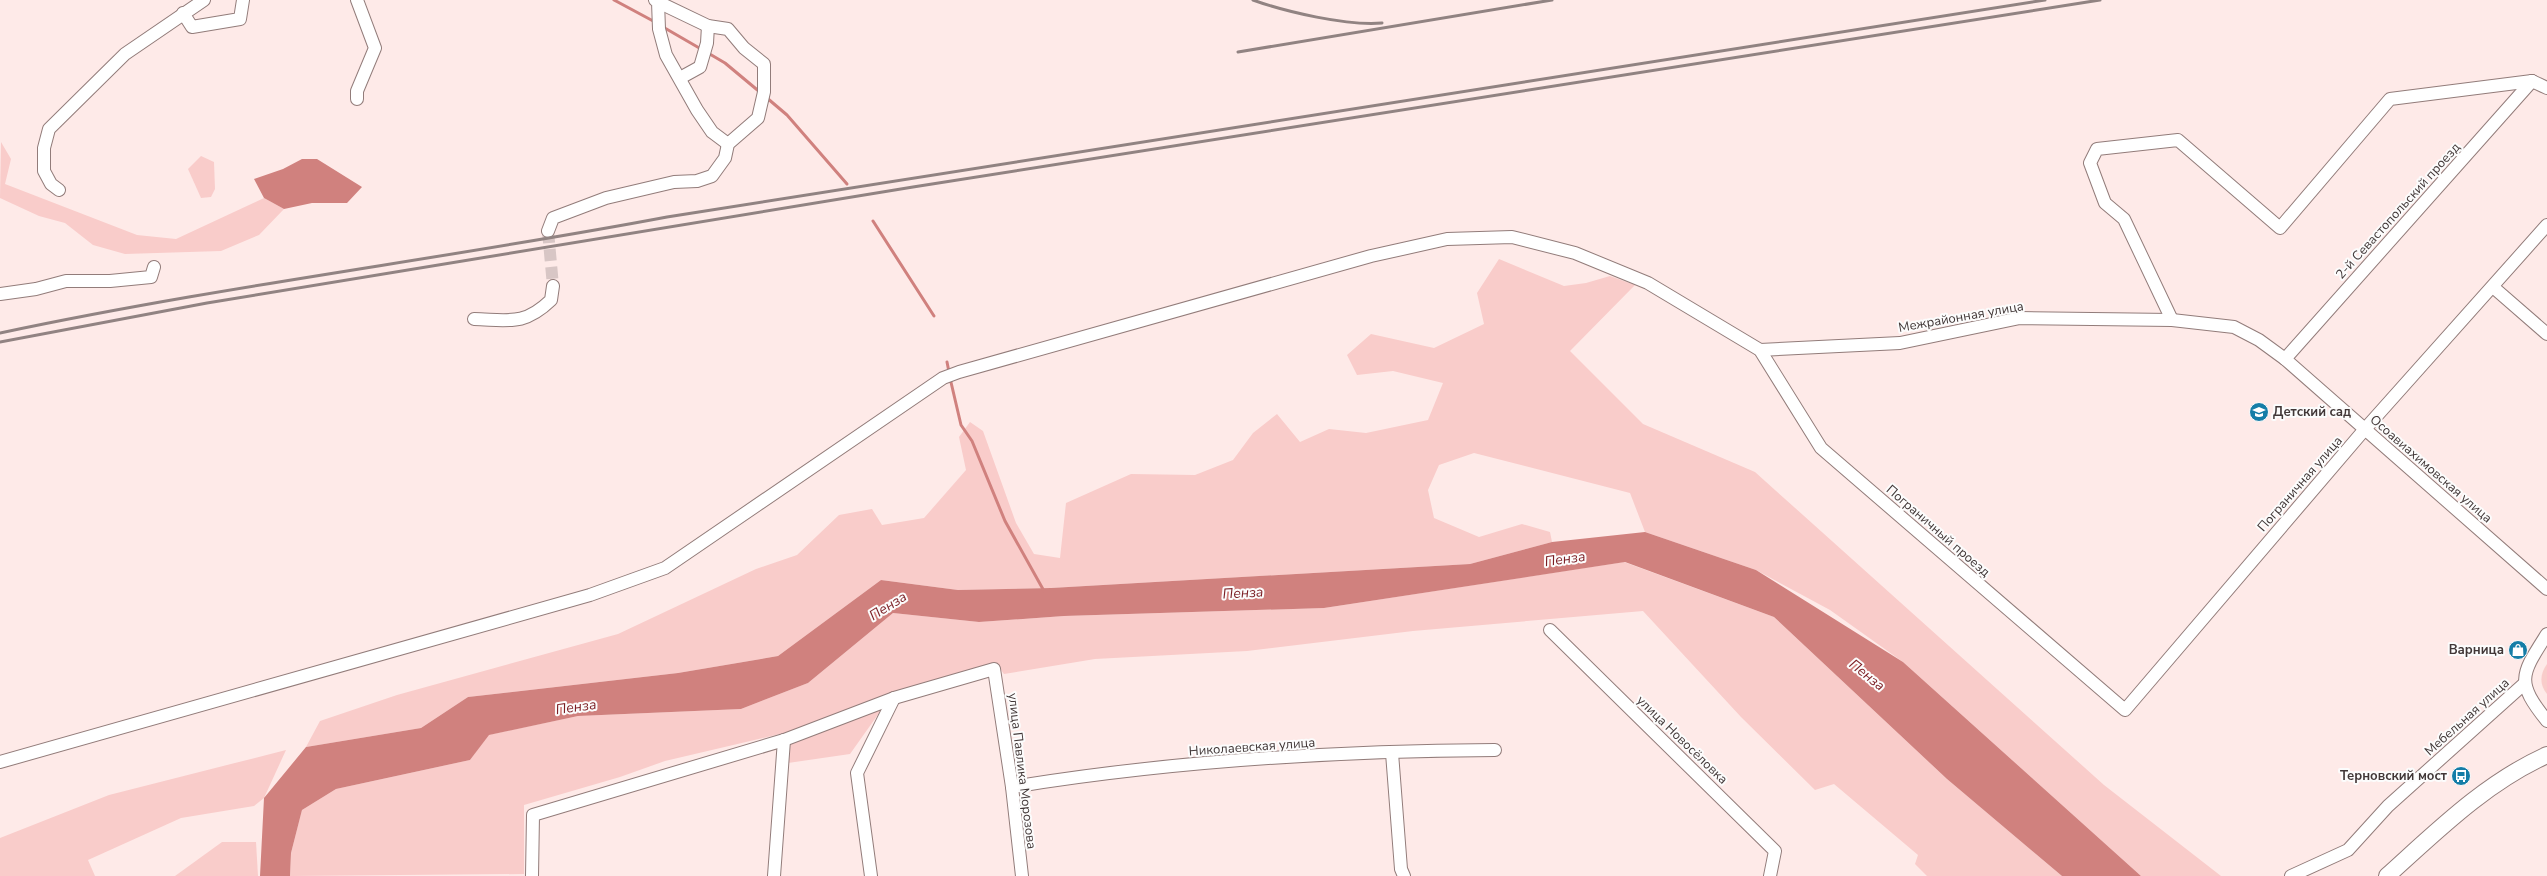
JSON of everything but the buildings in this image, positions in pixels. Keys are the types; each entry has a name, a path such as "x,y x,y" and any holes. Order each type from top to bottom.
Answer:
{"main road":[{"path":"2387,876 2461,810 2508,775 2547,755"}],"street":[{"path":"59,190 51,184 44,171 44,148 49,129 125,54 182,13 204,0"},
{"path":"182,13 192,27 240,19 243,0"},
{"path":"357,0 375,48 357,91 357,99"},
{"path":"548,231 553,218 606,198 674,182 697,181 712,176 725,158 728,144 758,118 764,92 764,64 744,48 728,29 708,26 657,1"},
{"path":"657,1 659,29 666,55 697,110 712,132 728,144"},
{"path":"680,78 700,67 707,43 708,26"},
{"path":"2172,320 2124,218 2105,203 2090,163 2097,149 2178,140 2280,228 2390,100 2532,81 2547,88"},
{"name":"2-й Севастопольский проезд","path":"2285,359 2532,81"},
{"name":"Пограничная улица","path":"2125,710 2365,429 2547,225"},
{"path":"0,762 590,595 665,568 944,378 959,372 1364,258 1447,238 1512,237 1575,253 1648,283 1760,350"},
{"path":"0,294 36,289 66,281 110,281 151,277 154,267"},
{"path":"474,319 519,320 536,314 551,300 552,286"},
{"path":"2493,287 2547,334"},
{"name":"Межрайонная улица","path":"1760,350 1900,343 2020,318 2172,320 2234,327 2259,340"},
{"name":"Осоавиахимовская улица","path":"2259,340 2285,359 2547,590"},
{"name":"Пограничный проезд","path":"1760,350 1821,448 2125,710"},
{"name":"улица Новосёловка","path":"1550,630 1775,851 1770,876"},
{"name":"Мебельная улица","path":"2290,876 2348,850 2388,806 2524,684 2526,667 2547,634"},
{"name":"улица Павлика Морозова","path":"894,698 994,669 1012,788 1022,876"},
{"path":"2524,684 2530,699 2547,721"},
{"path":"532,876 533,815 784,740 894,698"},
{"path":"871,876 857,773 894,698"},
{"path":"774,876 784,740"},
{"name":"Николаевская улица","path":"1012,788 1104,772 1292,757 1392,752 1495,750"},
{"path":"1392,752 1401,869 1404,876"}],"shaded area":[{"path":"1,142 11,159 5,184 137,235 176,239 264,198 284,209 259,235 221,251 125,254 93,245 65,223 39,216 0,198"},
{"path":"201,156 214,162 215,189 211,197 201,198 188,169"},
{"path":"1499,259 1564,286 1586,283 1610,276 1635,285 1570,351 1643,424 1755,472 2104,785 2221,876 2141,876 1903,662 1830,610 1756,570 1645,532 1630,493 1474,453 1439,465 1428,490 1434,518 1479,537 1522,524 1550,532 1552,542 1470,564 1051,588 958,590 881,580 778,656 678,673 468,697 421,728 306,747 320,721 397,695 618,634 756,569 797,555 839,515 872,509 882,525 924,518 966,470 959,437 970,422 983,431 1016,523 1034,554 1060,558 1066,503 1131,474 1195,475 1233,460 1253,433 1277,414 1300,442 1329,429 1366,433 1428,420 1443,383 1393,371 1357,375 1347,355 1371,334 1434,348 1484,324 1477,293"},
{"path":"1624,562 1774,617 1947,779 2062,876 1927,876 1915,864 1918,855 1834,784 1815,790 1741,717 1643,611 1413,631 1247,651 1095,659 1004,674 996,663 894,692 850,754 788,763 784,733 665,761 620,777 524,805 524,874 290,876 291,853 302,810 336,789 470,760 488,735 578,716 741,709 808,683 893,613 979,622 1064,616 1324,608"},
{"path":"2547,664 2547,694 2544,690 2541,679"},
{"path":"286,750 264,798 254,806 181,818 88,860 95,876 0,876 0,838 109,795"},
{"path":"222,842 256,842 258,876 175,876"}],"water":[{"path":"302,159 317,159 362,187 347,203 312,203 284,209 264,198 254,179 283,169"},
{"name":"Пенза","path":"1645,532 1756,570 1903,662 2141,876 2062,876 1947,779 1774,617 1625,562 1324,608 1064,616 979,622 893,613 808,683 741,709 578,716 489,735 470,760 336,789 302,810 291,853 290,876 260,876 264,798 306,747 421,728 468,697 678,673 778,656 881,580 958,590 1051,588 1470,564 1552,542"}],"waterway":[{"path":"614,0 655,22"},
{"path":"663,27 701,49"},
{"path":"708,53 725,63 761,93"},
{"path":"767,98 787,115 847,184"},
{"path":"873,221 934,316"},
{"path":"947,362 949,372"},
{"path":"950,378 961,425 972,441 1005,521 1044,591"}],"tunnel":[{"path":"548,231 553,286"}],"railway":[{"path":"1253,0 1282,9 1317,17 1352,22 1382,23"},
{"path":"1238,52 1552,0"},
{"path":"0,333 166,301 667,217 2045,0"},
{"path":"0,342 207,303 913,187 2100,0"}],"place":[{"name":"Детский сад","path":"2259,412"},
{"name":"Варница","path":"2518,650"},
{"name":"Терновский мост","path":"2461,776"}]}
